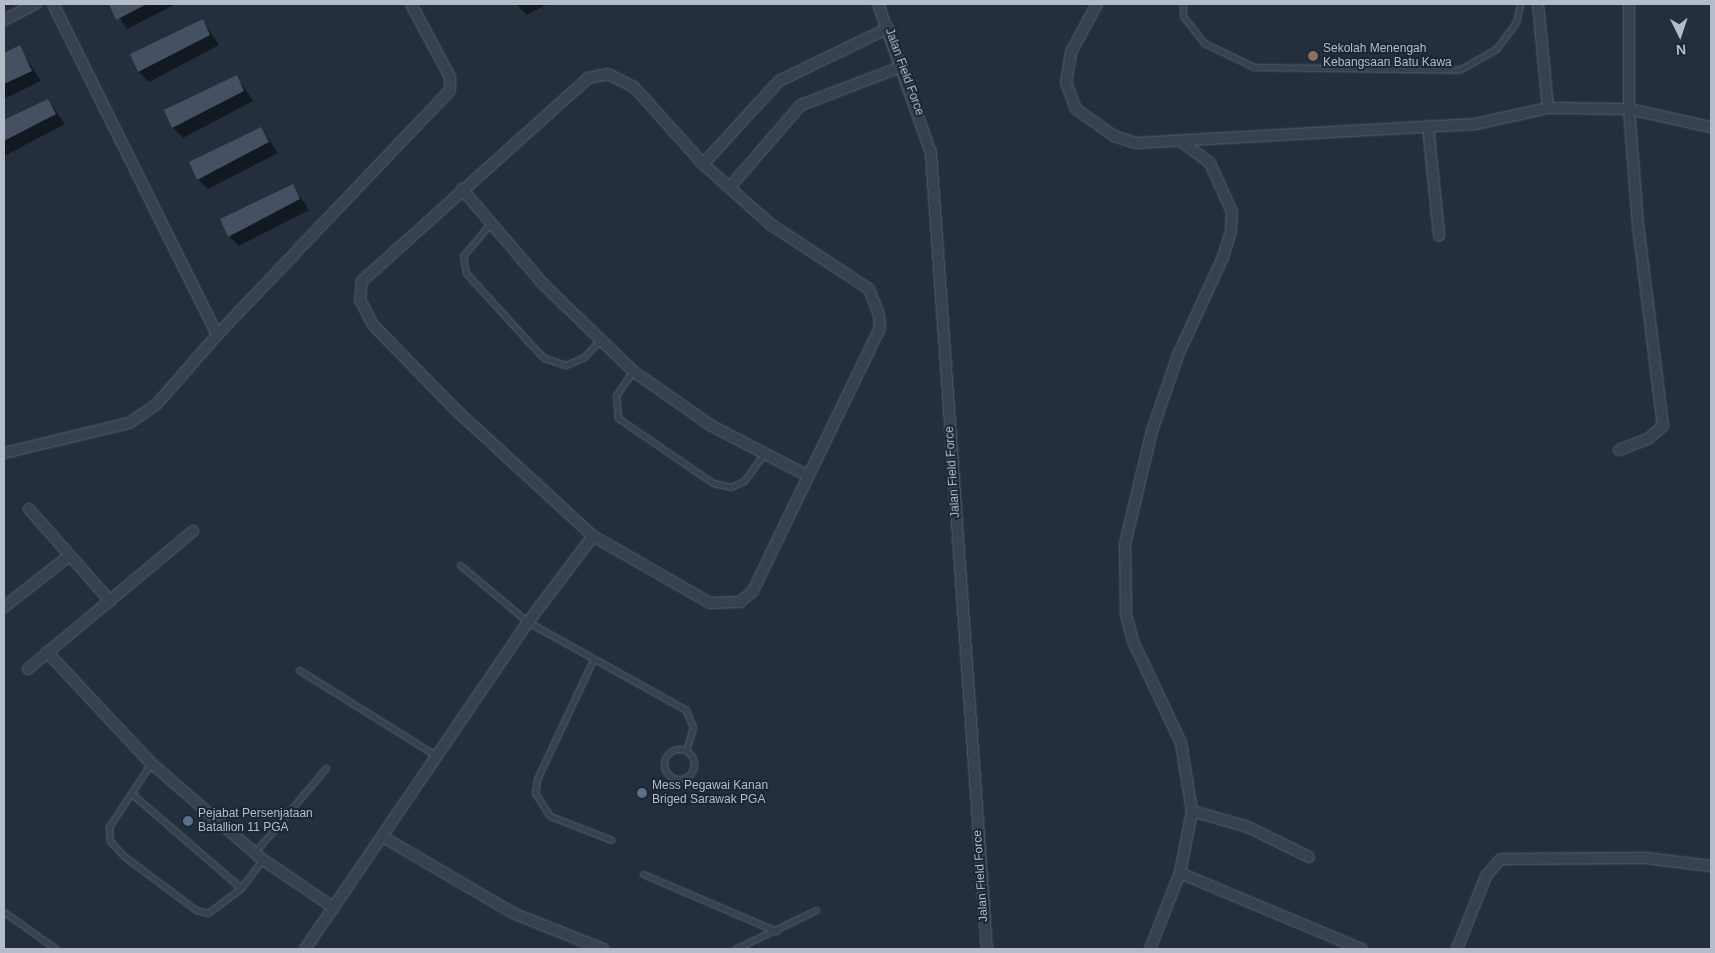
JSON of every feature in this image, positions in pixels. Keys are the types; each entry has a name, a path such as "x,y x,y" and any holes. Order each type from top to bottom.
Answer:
{"street":[{"path":"4,20 36,4"},
{"path":"53,4 217,335"},
{"path":"4,453 129,423 156,405 217,335 450,90 450,76 412,4"},
{"name":"Jalan Field Force","path":"878,4 903,66 930,152 987,949"},
{"path":"1097,4 1071,52 1066,83 1076,109 1114,136 1136,143 1182,142 1475,124 1548,108 1629,109 1711,126"},
{"path":"1538,4 1548,108"},
{"path":"1619,450 1648,439 1663,426 1629,109 1629,4"},
{"path":"703,164 778,81 888,28"},
{"path":"729,188 801,105 903,66"},
{"path":"608,74 634,87 703,164 729,188 808,252 869,289 879,316 880,328 753,591 740,602 710,603 593,536 456,410 373,325 360,300 362,281 462,189 588,78 608,74"},
{"path":"1428,126 1439,235"},
{"path":"1150,949 1180,873 1192,811 1181,743 1133,641 1122,585 1125,544 1152,430 1178,355 1224,257 1231,230 1232,212 1210,163 1182,142"},
{"path":"462,189 489,225 600,340 634,371 762,456 808,476"},
{"path":"29,510 110,600"},
{"path":"28,669 193,531"},
{"path":"305,949 439,757 528,622 593,536"},
{"path":"4,607 69,556"},
{"path":"47,652 151,763 258,856 334,908"},
{"path":"1192,811 1248,827 1309,857"},
{"path":"383,837 515,914 603,949"},
{"path":"1457,949 1493,864 1501,859 1566,856 1646,858 1711,866"},
{"path":"1180,873 1362,949"}],"lane":[{"path":"1183,4 1183,16 1204,43 1254,68 1459,70 1496,49 1516,22 1520,4"},
{"path":"489,225 463,256 466,273 544,358 566,365 584,357 600,340"},
{"path":"634,371 616,395 618,418 713,483 731,487 744,481 762,456"},
{"path":"460,565 528,622 593,660 686,710 693,727 686,751"},
{"path":"593,660 537,779 535,793 550,816 612,840"},
{"path":"299,670 439,757"},
{"path":"677,749 686,751 692,757 693,770 682,778 671,776 665,768 666,756 677,749"},
{"path":"151,763 109,827 110,841 126,857 196,910 208,913 220,908 241,888 258,856 326,768"},
{"path":"131,793 241,888"},
{"path":"643,874 776,931"},
{"path":"736,949 816,910"},
{"path":"4,912 56,949"}],"building":[{"path":"109,4 147,4 116,20"},
{"path":"203,19 210,35 138,72 130,54"},
{"path":"20,45 32,71 4,84 4,53"},
{"path":"237,75 244,91 172,128 164,110"},
{"path":"48,99 56,114 4,141 4,120"},
{"path":"261,127 269,142 197,180 189,162"},
{"path":"293,184 300,199 228,237 220,219"}],"place":[{"name":"Sekolah Menengah Kebangsaan Batu Kawa","path":"1313,56"},
{"name":"Mess Pegawai Kanan Briged Sarawak PGA","path":"642,793"},
{"name":"Pejabat Persenjataan Batallion 11 PGA","path":"188,821"}]}
